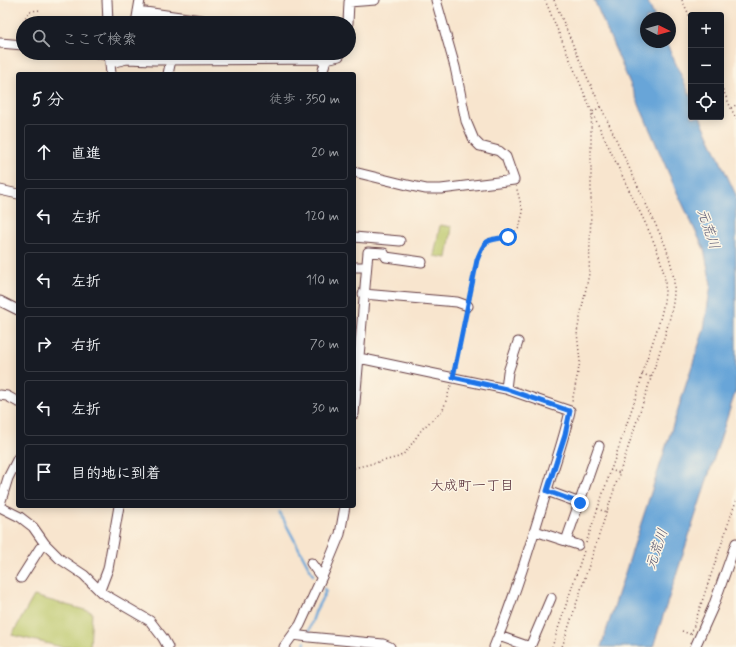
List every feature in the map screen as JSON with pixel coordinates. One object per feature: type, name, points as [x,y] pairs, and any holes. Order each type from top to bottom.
[{"type":"street","points":[[107,0],[108,16]]},
{"type":"street","points":[[137,16],[140,0]]},
{"type":"street","points":[[349,16],[350,1],[375,0]]},
{"type":"street","points":[[356,173],[407,186],[426,189],[441,189],[514,180],[506,157],[499,151],[480,146],[474,140],[466,121],[455,67],[436,0]]},
{"type":"street","points":[[138,11],[164,16]]},
{"type":"street","points":[[0,43],[16,44]]},
{"type":"street","points":[[109,60],[111,72]]},
{"type":"street","points":[[169,72],[176,60]]},
{"type":"street","points":[[323,72],[326,60]]},
{"type":"street","points":[[0,190],[16,194]]},
{"type":"street","points":[[356,237],[400,241]]},
{"type":"street","points":[[356,375],[359,358],[357,328],[368,252],[384,253],[386,257],[422,262]]},
{"type":"street","points":[[356,267],[366,267]]},
{"type":"street","points":[[363,294],[457,302],[468,306]]},
{"type":"street","points":[[0,301],[16,309]]},
{"type":"street","points":[[506,389],[508,372],[518,342]]},
{"type":"street","points":[[359,358],[506,389],[570,411],[565,435],[535,532],[494,647]]},
{"type":"street","points":[[0,395],[7,396],[16,401]]},
{"type":"street","points":[[566,542],[599,446]]},
{"type":"street","points":[[0,504],[8,478],[16,462]]},
{"type":"street","points":[[547,491],[580,503]]},
{"type":"street","points":[[0,507],[20,517],[33,527],[45,544],[60,559],[84,574],[100,590],[150,621],[157,629],[168,647]]},
{"type":"street","points":[[100,590],[108,570],[119,508]]},
{"type":"street","points":[[284,647],[300,625],[340,534],[345,508]]},
{"type":"street","points":[[535,532],[578,545]]},
{"type":"street","points":[[695,647],[713,607],[736,543]]},
{"type":"street","points":[[21,578],[40,548],[45,544]]},
{"type":"street","points":[[311,563],[319,574],[322,575]]},
{"type":"street","points":[[499,636],[530,647],[551,598]]},
{"type":"street","points":[[293,635],[382,644],[390,647]]},
{"type":"path","points":[[545,0],[592,112],[647,226],[656,249],[666,290],[662,311],[639,388],[610,470],[552,647]]},
{"type":"path","points":[[554,0],[666,247],[672,267],[674,290],[671,309],[659,354],[608,512],[562,647]]},
{"type":"path","points":[[682,0],[688,12]]},
{"type":"path","points":[[26,16],[30,11],[41,10]]},
{"type":"path","points":[[724,93],[736,119]]},
{"type":"path","points":[[731,108],[736,105]]},
{"type":"path","points":[[592,112],[602,107]]},
{"type":"path","points":[[570,411],[580,362],[577,332],[589,274],[592,112]]},
{"type":"path","points":[[356,468],[399,457],[406,452],[422,429],[443,410],[453,377],[477,260],[482,246],[489,240],[508,237],[519,228],[523,212],[514,180]]},
{"type":"path","points":[[642,374],[651,377]]},
{"type":"path","points":[[610,470],[620,474]]},
{"type":"path","points":[[682,631],[691,634],[736,501]]},
{"type":"path","points":[[598,508],[608,512]]},
{"type":"green space","points":[[440,225],[452,227],[447,258],[434,256]]},
{"type":"green space","points":[[34,596],[92,612],[90,647],[62,647],[12,635]]},
{"type":"water","name":"元荒川","points":[[594,0],[647,0],[652,12],[640,12],[640,48],[669,48],[688,90],[688,120],[701,120],[736,195],[736,390],[653,647],[601,647],[704,329],[711,284],[704,249],[675,188]]},
{"type":"waterway","points":[[280,513],[313,575]]},
{"type":"waterway","points":[[308,633],[316,610],[326,591],[324,589]]},
{"type":"waterway","points":[[304,647],[305,642]]},
{"type":"district","name":"大成町一丁目","points":[[472,486]]},
{"type":"route","points":[[508,237],[489,240],[482,246],[477,260],[453,377],[506,389],[570,411],[565,435],[547,491],[580,503]]}]
